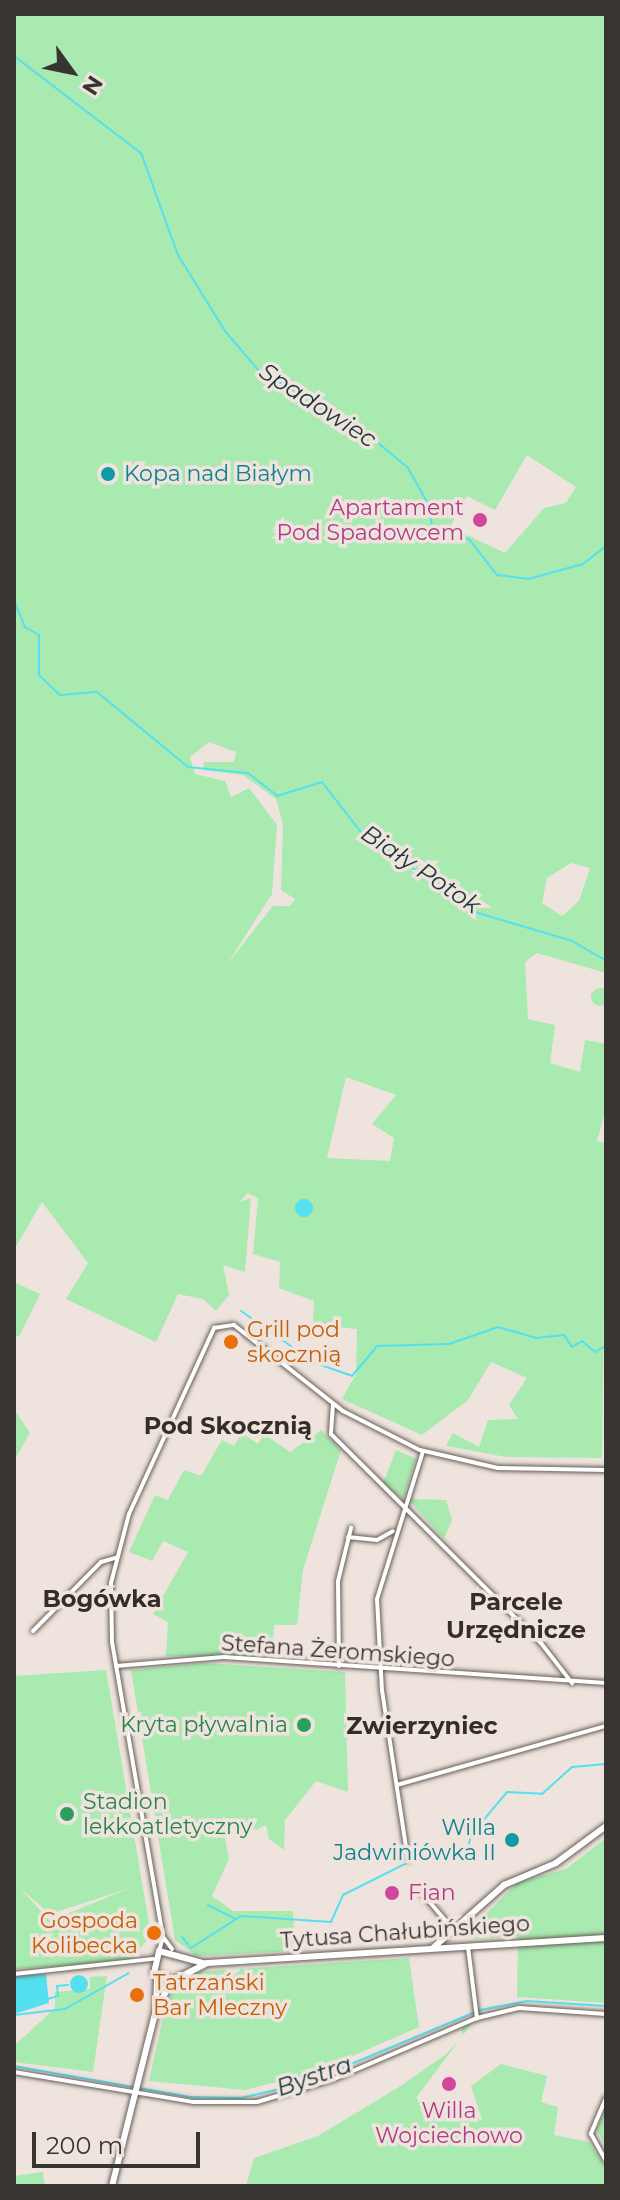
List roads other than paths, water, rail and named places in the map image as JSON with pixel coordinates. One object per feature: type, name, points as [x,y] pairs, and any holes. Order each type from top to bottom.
[{"type":"street","points":[[14,1974],[137,1966],[153,1959],[159,1951],[163,1937],[110,1619],[115,1558],[209,1335],[225,1323],[333,1404],[423,1451],[498,1468],[606,1470]]},
{"type":"street","points":[[333,1404],[331,1434],[572,1683]]},
{"type":"street","points":[[408,1860],[381,1670],[377,1599],[395,1530],[423,1451]]},
{"type":"street","points":[[339,1666],[338,1581],[351,1528]]},
{"type":"street","points":[[348,1537],[377,1540],[395,1530]]},
{"type":"street","points":[[33,1631],[101,1562],[115,1558]]},
{"type":"street","name":"Stefana Żeromskiego","points":[[116,1666],[198,1657],[606,1683]]},
{"type":"street","points":[[396,1785],[606,1726]]},
{"type":"street","points":[[431,1949],[463,1926],[502,1886],[560,1861],[606,1826]]},
{"type":"street","points":[[417,1887],[455,1932]]},
{"type":"street","points":[[457,1948],[463,1926]]},
{"type":"street","points":[[112,2186],[156,2009],[172,1981],[182,1972],[182,1956],[163,1937]]},
{"type":"street","name":"Tytusa Chałubińskiego","points":[[182,1972],[207,1963],[606,1938]]},
{"type":"street","points":[[468,1947],[477,2017]]},
{"type":"street","points":[[159,1951],[172,1949]]},
{"type":"street","name":"Tytusa Chałubińskiego","points":[[182,1956],[207,1963]]},
{"type":"street","points":[[153,1959],[156,2009]]},
{"type":"street","points":[[137,1966],[172,1981]]},
{"type":"street","points":[[14,2072],[135,2093],[225,2103],[280,2098],[477,2017],[519,2008],[606,2014]]},
{"type":"street","points":[[606,2098],[591,2134],[606,2161]]},
{"type":"water","points":[[304,1199],[313,1208],[304,1217],[295,1208]]},
{"type":"water","points":[[46,1974],[49,2003],[14,2014],[14,1976]]},
{"type":"water","points":[[79,1975],[88,1984],[79,1993],[70,1984]]},
{"type":"waterway","name":"Spadowiec","points":[[14,56],[141,153],[178,255],[225,331],[259,371],[359,427],[408,468],[430,507],[432,528],[469,539],[497,575],[528,579],[583,564],[606,546]]},
{"type":"waterway","name":"Biały Potok","points":[[14,601],[25,627],[39,635],[39,675],[60,695],[97,692],[188,767],[248,773],[277,796],[322,782],[360,831],[475,912],[572,941],[606,961]]},
{"type":"waterway","points":[[241,1311],[315,1363],[352,1376],[377,1346],[449,1344],[498,1327],[536,1338],[564,1335],[572,1347],[582,1341],[595,1352],[606,1346]]},
{"type":"waterway","points":[[182,1937],[191,1948],[241,1916],[331,1922],[343,1895],[411,1861],[442,1852],[464,1862],[471,1835],[507,1792],[542,1794],[572,1767],[606,1764]]},
{"type":"waterway","points":[[208,1905],[235,1919]]},
{"type":"waterway","points":[[14,2015],[65,2009],[129,1973]]},
{"type":"waterway","points":[[48,1999],[58,1996],[57,1986],[68,1985]]},
{"type":"waterway","name":"Bystra","points":[[14,2066],[190,2097],[241,2098],[308,2082],[480,2010],[527,2001],[606,2006]]},
{"type":"place","name":"Kopa nad Białym","points":[[108,474]]},
{"type":"place","name":"Apartament Pod Spadowcem","points":[[480,520]]},
{"type":"place","name":"Grill pod skocznią","points":[[231,1342]]},
{"type":"place","name":"Kryta pływalnia","points":[[304,1725]]},
{"type":"place","name":"Stadion lekkoatletyczny","points":[[67,1814]]},
{"type":"place","name":"Willa Jadwiniówka II","points":[[512,1840]]},
{"type":"place","name":"Fian","points":[[392,1893]]},
{"type":"place","name":"Gospoda Kolibecka","points":[[154,1933]]},
{"type":"place","name":"Tatrzański Bar Mleczny","points":[[137,1995]]},
{"type":"place","name":"Willa Wojciechowo","points":[[449,2084]]},
{"type":"district","name":"Pod Skocznią","points":[[228,1426]]},
{"type":"district","name":"Bogówka","points":[[102,1599]]},
{"type":"district","name":"Parcele Urzędnicze","points":[[516,1616]]},
{"type":"district","name":"Zwierzyniec","points":[[422,1726]]}]
